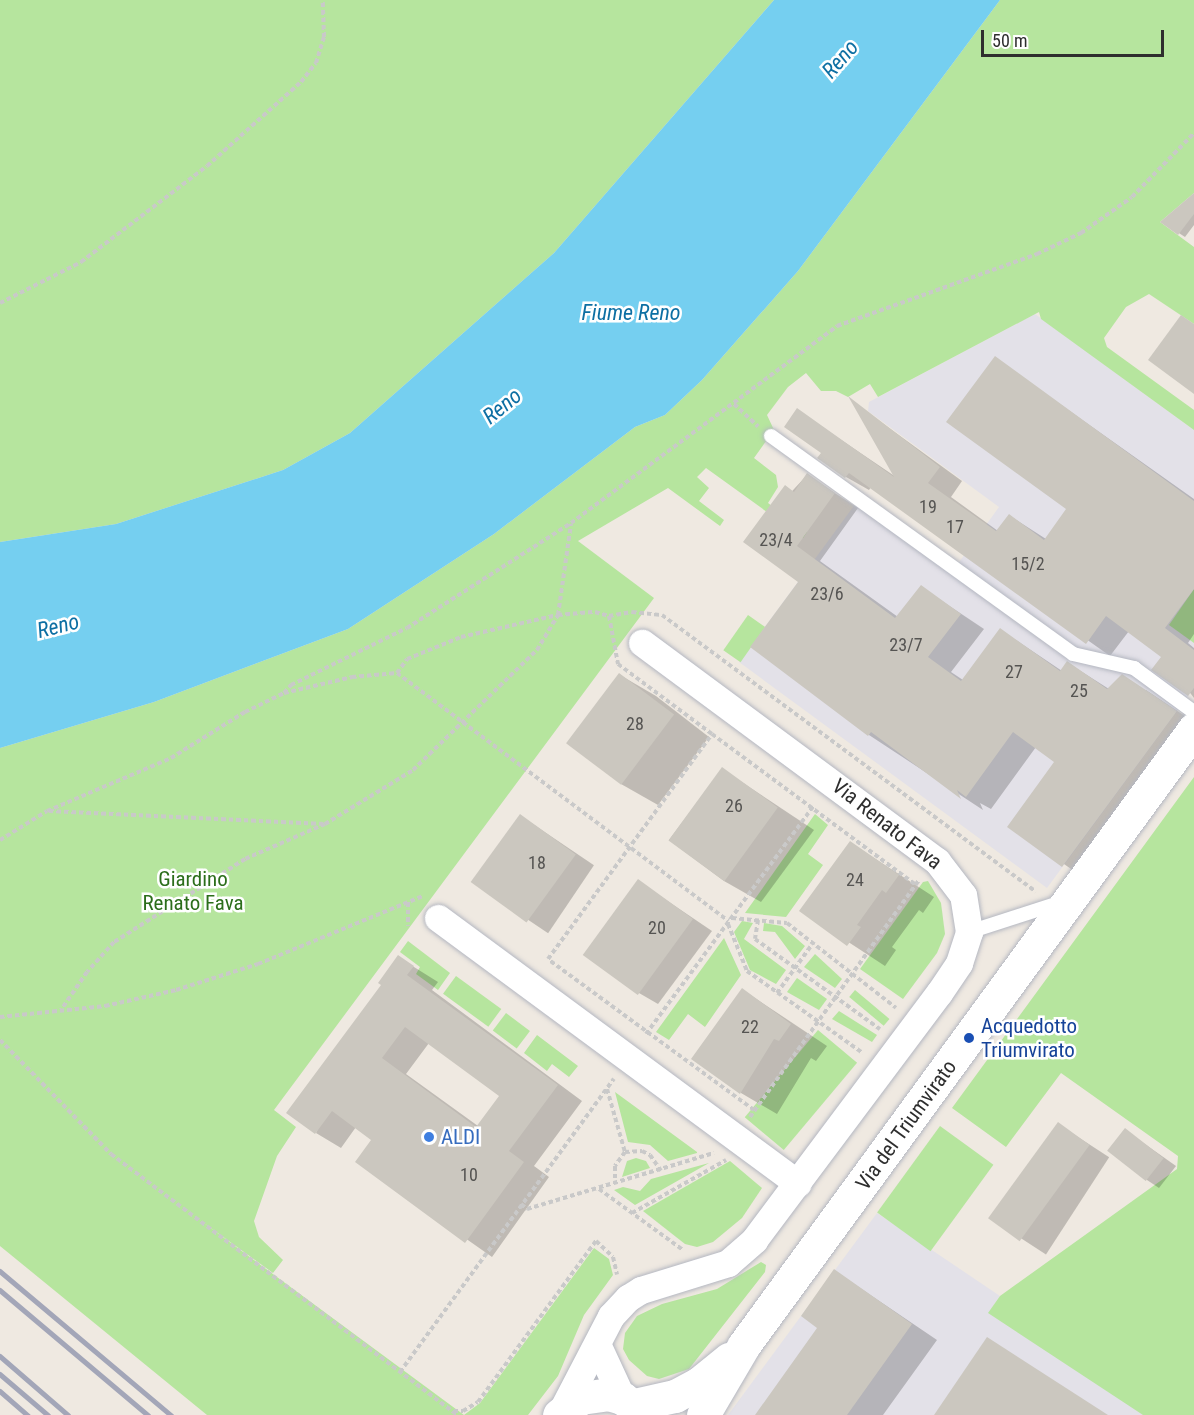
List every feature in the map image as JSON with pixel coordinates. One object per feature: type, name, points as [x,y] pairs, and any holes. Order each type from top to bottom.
[{"type":"main road","name":"Via del Triumvirato","points":[[703,1415],[744,1345],[1055,898],[1194,729]]},
{"type":"main road","name":"Via del Triumvirato","points":[[634,1406],[686,1391],[713,1374],[744,1345]]},
{"type":"main road","points":[[560,1414],[580,1398],[594,1394],[634,1406]]},
{"type":"street","name":"Via Renato Fava","points":[[560,1414],[598,1346],[611,1316],[627,1298],[728,1263],[754,1240],[939,993],[959,963],[969,932],[963,895],[937,861],[642,643]]},
{"type":"street","points":[[438,918],[628,1058],[730,1143],[798,1183]]},
{"type":"street","points":[[598,1346],[634,1406]]},
{"type":"lane","points":[[771,436],[1073,654],[1134,668],[1194,712]]},
{"type":"lane","points":[[969,932],[1055,898]]},
{"type":"path","points":[[0,303],[81,262],[207,166],[301,82],[316,63],[324,38],[324,0]]},
{"type":"path","points":[[284,693],[291,685],[407,628],[571,524],[837,326],[1037,254],[1081,233],[1132,197],[1194,133]]},
{"type":"path","points":[[734,404],[771,436]]},
{"type":"path","points":[[61,1010],[87,972],[114,942],[245,859],[325,824],[413,770],[461,721],[537,650],[558,615],[571,524]]},
{"type":"path","points":[[397,673],[407,659],[461,637],[558,615],[595,612],[609,616],[632,612],[662,615],[1055,898]]},
{"type":"path","points":[[609,616],[618,664],[915,884]]},
{"type":"path","points":[[0,840],[47,811],[171,758],[226,723],[284,693],[352,677],[397,673],[730,921],[747,971],[869,1057]]},
{"type":"path","points":[[712,734],[548,959],[754,1110]]},
{"type":"path","points":[[400,1372],[832,782]]},
{"type":"path","points":[[47,811],[325,824]]},
{"type":"path","points":[[521,1204],[527,1209],[661,1171],[730,1143],[915,884],[937,861]]},
{"type":"path","points":[[0,1017],[105,1006],[176,990],[258,964],[426,894]]},
{"type":"path","points":[[408,902],[408,926]]},
{"type":"path","points":[[730,921],[758,920],[787,923],[901,1013]]},
{"type":"path","points":[[758,920],[755,939],[835,997]]},
{"type":"path","points":[[777,993],[813,943]]},
{"type":"path","points":[[0,1040],[111,1154],[457,1415]]},
{"type":"path","points":[[607,1088],[625,1152]]},
{"type":"path","points":[[632,1213],[734,1156],[730,1143]]},
{"type":"path","points":[[625,1152],[642,1151],[650,1155],[661,1171]]},
{"type":"path","points":[[615,1184],[615,1166],[625,1152]]},
{"type":"path","points":[[599,1189],[689,1253]]},
{"type":"path","points":[[453,1411],[463,1411],[478,1402],[596,1241]]},
{"type":"shaded area","points":[[1035,314],[1194,430],[1194,688],[1047,888],[739,662],[859,499],[955,568],[999,507],[868,411],[869,402]]},
{"type":"shaded area","points":[[877,1213],[1000,1296],[990,1311],[1148,1415],[728,1415]]},
{"type":"green space","points":[[0,0],[774,0],[554,253],[350,433],[283,470],[116,524],[0,542]]},
{"type":"green space","name":"Giardino Renato Fava","points":[[1000,0],[1194,0],[1194,193],[1160,222],[1194,247],[1194,324],[1149,294],[1126,307],[1104,338],[1107,347],[1194,410],[1194,430],[1041,319],[1039,312],[878,397],[870,384],[848,397],[836,391],[821,391],[806,373],[788,387],[767,415],[774,430],[754,458],[776,475],[778,487],[768,503],[807,532],[803,538],[706,468],[697,477],[709,488],[699,501],[724,520],[720,526],[668,488],[578,541],[654,598],[274,1110],[296,1127],[277,1156],[254,1221],[259,1237],[283,1260],[273,1273],[197,1218],[464,1415],[207,1415],[0,1246],[0,748],[154,702],[348,629],[494,534],[635,427],[665,415],[702,380],[798,271]]},
{"type":"green space","points":[[1194,589],[1194,643],[1169,625]]},
{"type":"green space","points":[[748,615],[765,627],[741,662],[723,650]]},
{"type":"green space","points":[[1194,777],[1194,1415],[1143,1415],[988,1313],[1000,1296],[1177,1169],[1178,1156],[1061,1073],[1006,1147],[952,1108]]},
{"type":"green space","points":[[815,814],[828,825],[808,854],[823,865],[786,917],[745,913]]},
{"type":"green space","points":[[928,881],[941,903],[945,934],[937,953],[903,999],[860,969],[923,882]]},
{"type":"green space","points":[[742,921],[753,923],[744,939],[786,970],[776,984],[750,970],[734,932]]},
{"type":"green space","points":[[764,923],[782,926],[805,946],[795,959],[775,932],[763,931]]},
{"type":"green space","points":[[724,938],[741,975],[705,1027],[688,1014],[669,1040],[656,1032]]},
{"type":"green space","points":[[408,941],[450,973],[438,990],[416,974],[420,967],[400,952]]},
{"type":"green space","points":[[815,954],[842,979],[835,988],[804,967]]},
{"type":"green space","points":[[456,976],[501,1009],[488,1027],[443,994]]},
{"type":"green space","points":[[797,978],[827,999],[819,1010],[787,992]]},
{"type":"green space","points":[[855,990],[889,1019],[884,1026],[849,997]]},
{"type":"green space","points":[[839,1011],[877,1035],[872,1042],[832,1019]]},
{"type":"green space","points":[[506,1013],[530,1031],[517,1049],[493,1031]]},
{"type":"green space","points":[[818,1030],[857,1063],[784,1150],[745,1117]]},
{"type":"green space","points":[[537,1035],[578,1066],[569,1077],[552,1064],[547,1071],[524,1053]]},
{"type":"green space","points":[[615,1092],[697,1153],[668,1161],[650,1145],[628,1142]]},
{"type":"green space","points":[[940,1126],[993,1165],[931,1251],[877,1213]]},
{"type":"green space","points":[[636,1158],[646,1161],[650,1168],[622,1177],[627,1161]]},
{"type":"green space","points":[[730,1161],[762,1188],[742,1218],[713,1242],[697,1247],[685,1244],[643,1211]]},
{"type":"green space","points":[[709,1163],[635,1205],[614,1190],[623,1187],[640,1191],[651,1179]]},
{"type":"green space","points":[[594,1248],[609,1259],[613,1275],[584,1315],[558,1376],[528,1415],[464,1415],[480,1403]]},
{"type":"green space","points":[[761,1262],[766,1265],[765,1272],[689,1369],[659,1379],[647,1376],[629,1360],[623,1349],[625,1333],[637,1316],[662,1304],[717,1289]]},
{"type":"water","name":"Fiume Reno","points":[[774,0],[1000,0],[798,271],[702,380],[665,415],[635,427],[494,534],[348,629],[154,702],[0,748],[0,542],[116,524],[283,470],[350,433],[554,253]]},
{"type":"building","points":[[1194,193],[1194,214],[1178,235],[1160,222]]},
{"type":"building","points":[[1181,315],[1194,324],[1194,394],[1148,360]]},
{"type":"building","points":[[995,356],[1194,501],[1194,589],[1165,628],[1194,650],[1194,688],[1188,696],[1151,670],[1161,657],[1106,616],[1086,644],[849,473],[845,478],[817,458],[821,453],[784,427],[797,408],[894,477],[848,396],[940,467],[928,483],[996,531],[1009,514],[1044,540],[1066,509],[946,422]]},
{"type":"building","points":[[807,473],[835,493],[797,546],[895,618],[921,585],[961,614],[928,657],[961,681],[1000,628],[1060,671],[1067,661],[1107,689],[1122,674],[1177,711],[1062,867],[1007,827],[1054,762],[1013,732],[966,797],[957,790],[961,799],[871,732],[868,736],[750,647],[798,582],[743,542],[785,485],[794,492]]},
{"type":"building","points":[[619,673],[674,715],[621,785],[566,743]]},
{"type":"building","points":[[722,767],[778,808],[724,881],[669,841]]},
{"type":"building","points":[[520,814],[576,855],[526,923],[471,882]]},
{"type":"building","points":[[850,841],[899,875],[886,893],[882,890],[857,925],[861,927],[847,946],[799,911]]},
{"type":"building","points":[[638,879],[693,919],[638,995],[583,955]]},
{"type":"building","name":"ALDI","points":[[398,955],[414,966],[407,975],[558,1085],[509,1151],[524,1162],[465,1243],[355,1162],[371,1140],[332,1111],[315,1134],[286,1113],[381,985],[378,983]],"holes":[[[405,1027],[499,1096],[476,1127],[382,1058]]]},
{"type":"building","points":[[742,988],[791,1024],[779,1041],[774,1039],[740,1094],[691,1059]]},
{"type":"building","points":[[1058,1122],[1090,1145],[1020,1241],[988,1218]]},
{"type":"building","points":[[1125,1128],[1164,1158],[1146,1181],[1107,1151]]},
{"type":"building","points":[[834,1269],[912,1324],[847,1415],[755,1415],[817,1328],[801,1316]]},
{"type":"building","points":[[987,1337],[1108,1415],[934,1415]]},
{"type":"railway","points":[[0,1271],[171,1415]]},
{"type":"railway","points":[[0,1290],[148,1415]]},
{"type":"railway","points":[[0,1356],[68,1415]]},
{"type":"railway","points":[[0,1374],[48,1415]]},
{"type":"railway","points":[[0,1391],[28,1415]]},
{"type":"place","name":"Acquedotto Triumvirato","points":[[969,1038]]},
{"type":"place","name":"ALDI","points":[[429,1137]]},
{"type":"water label","name":"Reno","points":[[840,59]]},
{"type":"water label","name":"Reno","points":[[502,406]]},
{"type":"water label","name":"Reno","points":[[58,626]]}]
